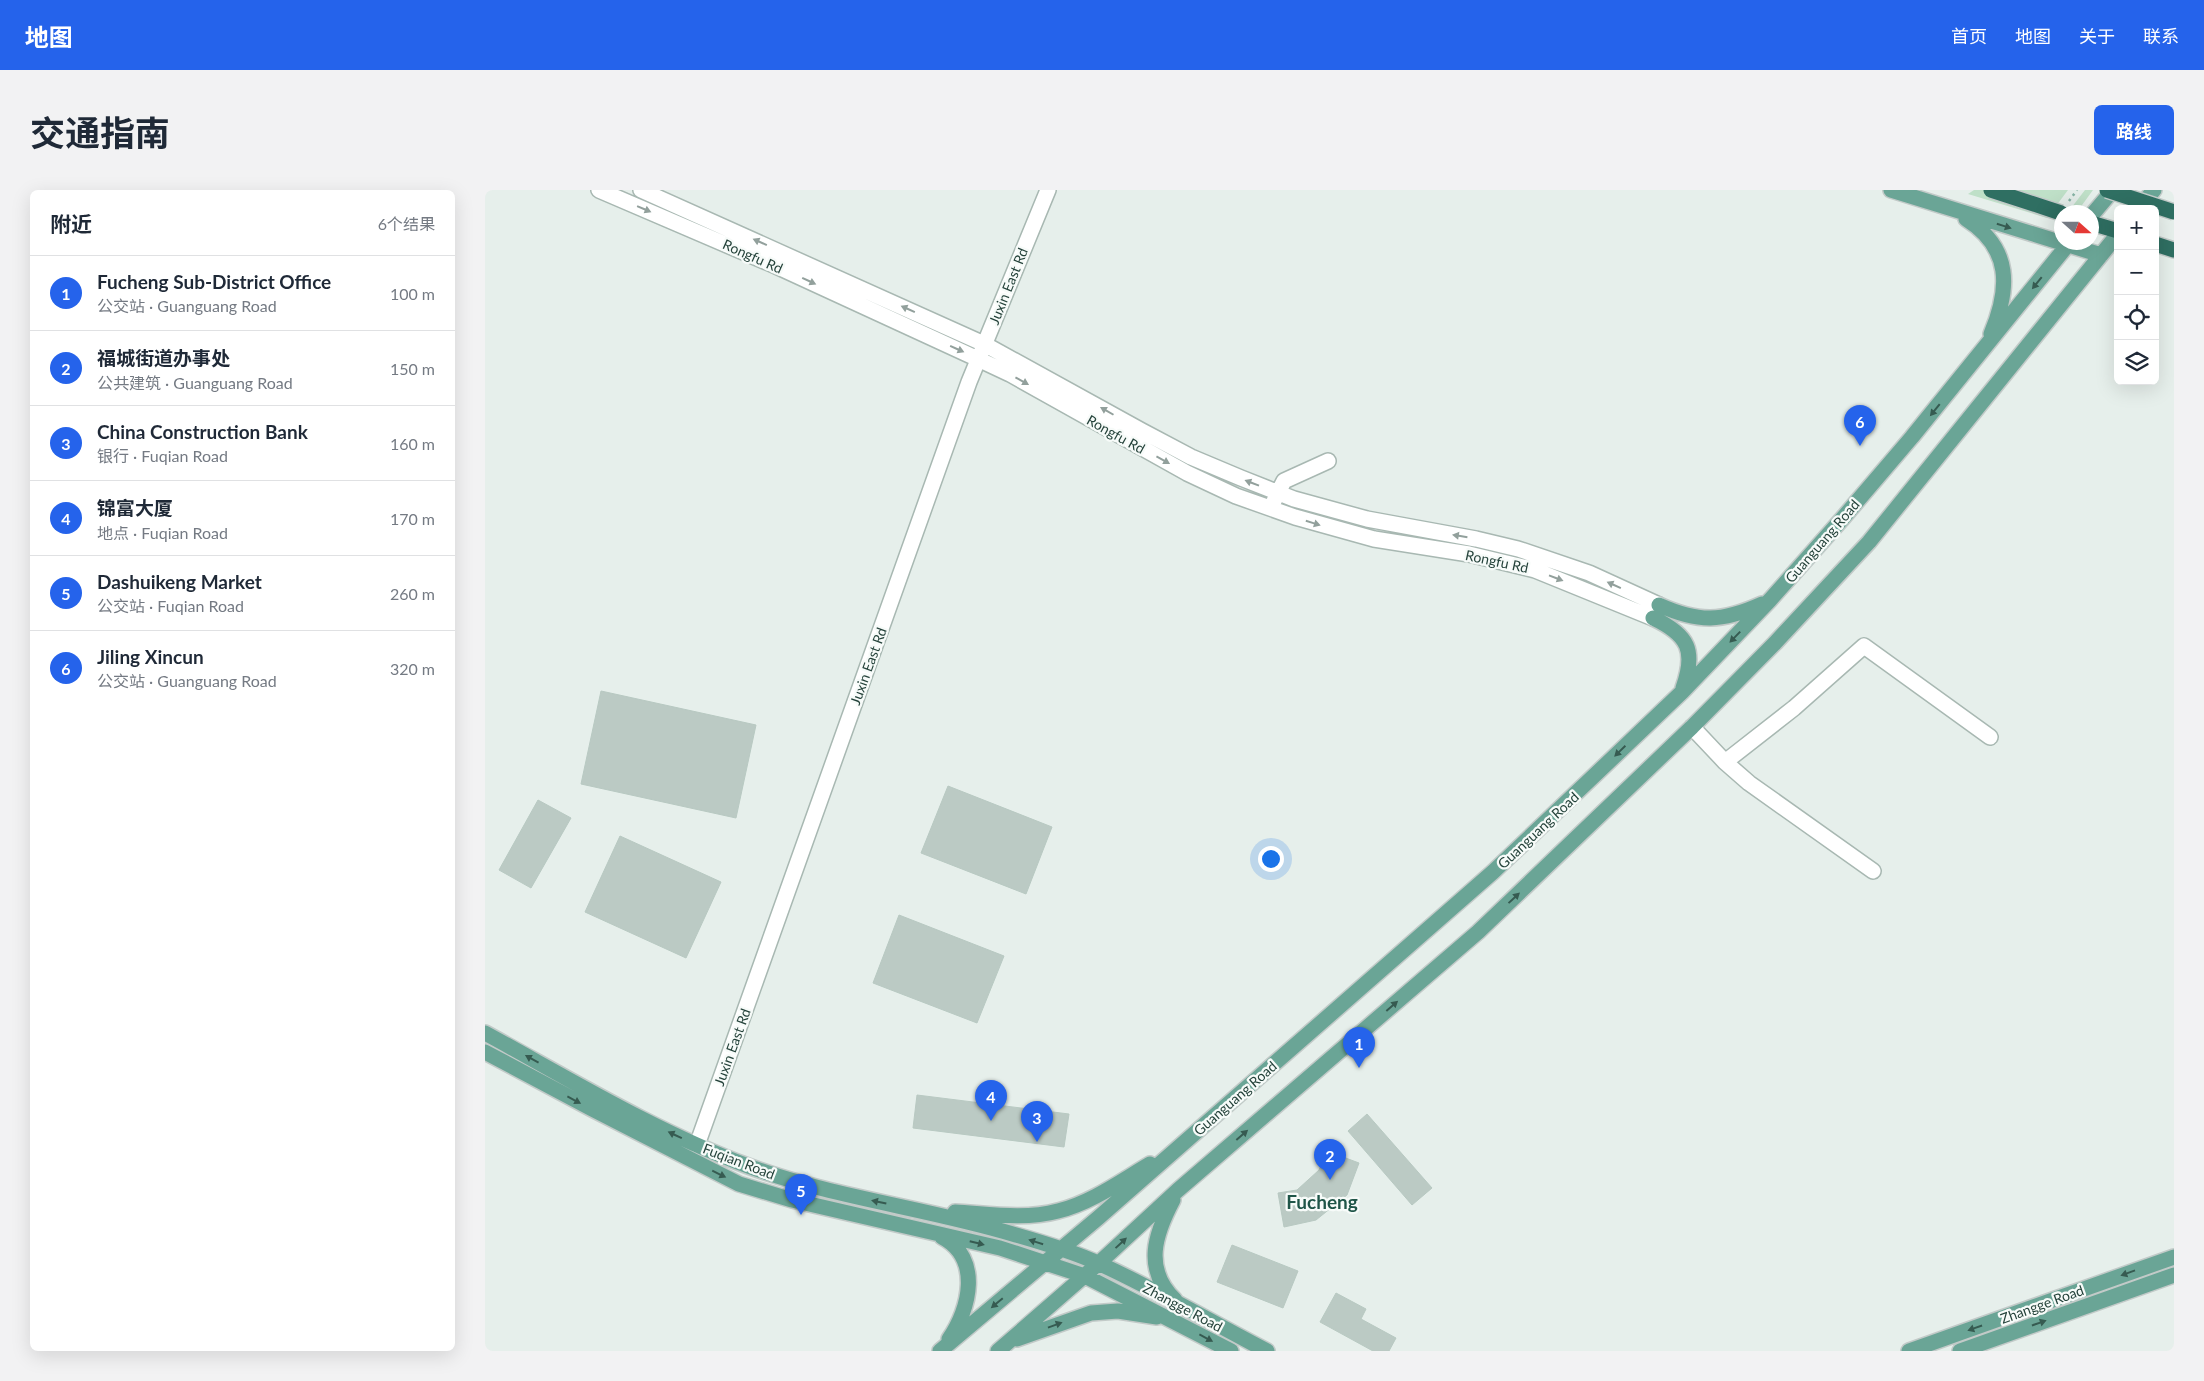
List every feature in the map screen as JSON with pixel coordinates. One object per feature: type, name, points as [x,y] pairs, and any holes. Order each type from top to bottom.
[{"type":"highway","points":[[1991,190],[2054,211]]},
{"type":"highway","points":[[2107,190],[2174,212]]},
{"type":"highway","points":[[2099,226],[2114,232]]},
{"type":"highway","points":[[2159,245],[2174,250]]},
{"type":"main road","points":[[1891,190],[2054,240]]},
{"type":"main road","points":[[2099,207],[2113,190]]},
{"type":"main road","points":[[2142,205],[2154,190]]},
{"type":"main road","points":[[1950,209],[1981,230],[1995,246],[2003,263],[2003,301],[1985,348]]},
{"type":"main road","points":[[1003,1346],[1085,1276],[1178,1190],[1478,932],[1692,727],[1775,643],[1869,542],[2114,238]]},
{"type":"main road","name":"Guanguang Road","points":[[942,1349],[1045,1264],[1493,872],[1682,692],[1770,600],[1913,437],[2064,250]]},
{"type":"main road","points":[[2086,250],[2101,255]]},
{"type":"main road","points":[[1656,612],[1709,619],[1739,614],[1770,600]]},
{"type":"main road","points":[[1656,612],[1671,626],[1689,651],[1691,660],[1689,672],[1682,692]]},
{"type":"main road","name":"Fuqian Road","points":[[485,1033],[657,1127],[747,1166],[812,1187],[918,1210],[1016,1235],[1099,1263]]},
{"type":"main road","name":"Fuqian Road","points":[[485,1052],[739,1184],[791,1200],[1000,1248],[1085,1276]]},
{"type":"main road","points":[[918,1210],[1025,1216],[1059,1211],[1091,1199],[1179,1147]]},
{"type":"main road","points":[[1178,1190],[1156,1238],[1155,1256],[1158,1275],[1167,1292],[1182,1306]]},
{"type":"main road","points":[[934,1232],[957,1249],[969,1277],[967,1301],[954,1332],[942,1349]]},
{"type":"main road","name":"Zhangge Road","points":[[1909,1351],[2174,1257]]},
{"type":"main road","name":"Zhangge Road","points":[[1099,1263],[1267,1351]]},
{"type":"main road","name":"Zhangge Road","points":[[1960,1351],[2174,1275]]},
{"type":"main road","name":"Zhangge Road","points":[[1085,1276],[1231,1351]]},
{"type":"main road","points":[[1003,1346],[1091,1312],[1118,1311],[1145,1314],[1174,1321]]},
{"type":"street","name":"Rongfu Rd","points":[[599,190],[779,259],[984,344],[1191,457],[1278,492],[1367,519],[1476,539],[1518,549],[1589,573],[1656,612]]},
{"type":"street","name":"Rongfu Rd","points":[[641,190],[1010,374],[1187,473],[1236,496],[1330,528],[1374,540],[1469,554],[1535,570],[1656,612]]},
{"type":"street","name":"Juxin East Rd","points":[[697,1145],[978,359],[1048,190]]},
{"type":"street","points":[[1271,509],[1284,481],[1327,461]]},
{"type":"street","points":[[1725,762],[1793,708],[1864,646],[1990,737]]},
{"type":"street","points":[[1692,727],[1725,762],[1749,783],[1873,871]]},
{"type":"green space","points":[[1974,190],[2068,190],[2057,205],[2054,205],[2054,209],[2047,218],[1968,194]]},
{"type":"green space","points":[[2085,190],[2093,190],[2082,205],[2073,205]]},
{"type":"building","points":[[601,691],[756,725],[736,818],[581,784]]},
{"type":"building","points":[[948,786],[1052,827],[1026,894],[921,853]]},
{"type":"building","points":[[538,800],[571,818],[531,888],[499,870]]},
{"type":"building","points":[[620,836],[721,882],[686,958],[585,912]]},
{"type":"building","points":[[899,915],[1004,956],[977,1023],[873,983]]},
{"type":"building","points":[[917,1095],[1069,1114],[1064,1147],[913,1128]]},
{"type":"building","points":[[1367,1114],[1432,1188],[1412,1205],[1348,1131]]},
{"type":"building","points":[[1327,1151],[1359,1163],[1347,1195],[1316,1220],[1284,1227],[1278,1193],[1297,1190],[1319,1170]]},
{"type":"building","points":[[1232,1245],[1298,1271],[1283,1308],[1217,1282]]},
{"type":"building","points":[[1336,1293],[1366,1309],[1361,1319],[1396,1338],[1389,1351],[1373,1351],[1320,1322]]},
{"type":"place","name":"Jiling Xincun","points":[[1860,446]]},
{"type":"place","name":"Fucheng Sub-District Office","points":[[1359,1068]]},
{"type":"place","name":"锦富大厦","points":[[991,1121]]},
{"type":"place","name":"China Construction Bank","points":[[1037,1142]]},
{"type":"place","name":"福城街道办事处","points":[[1330,1180]]},
{"type":"place","name":"Dashuikeng Market","points":[[801,1215]]},
{"type":"district","name":"Fucheng","points":[[1322,1201]]}]
